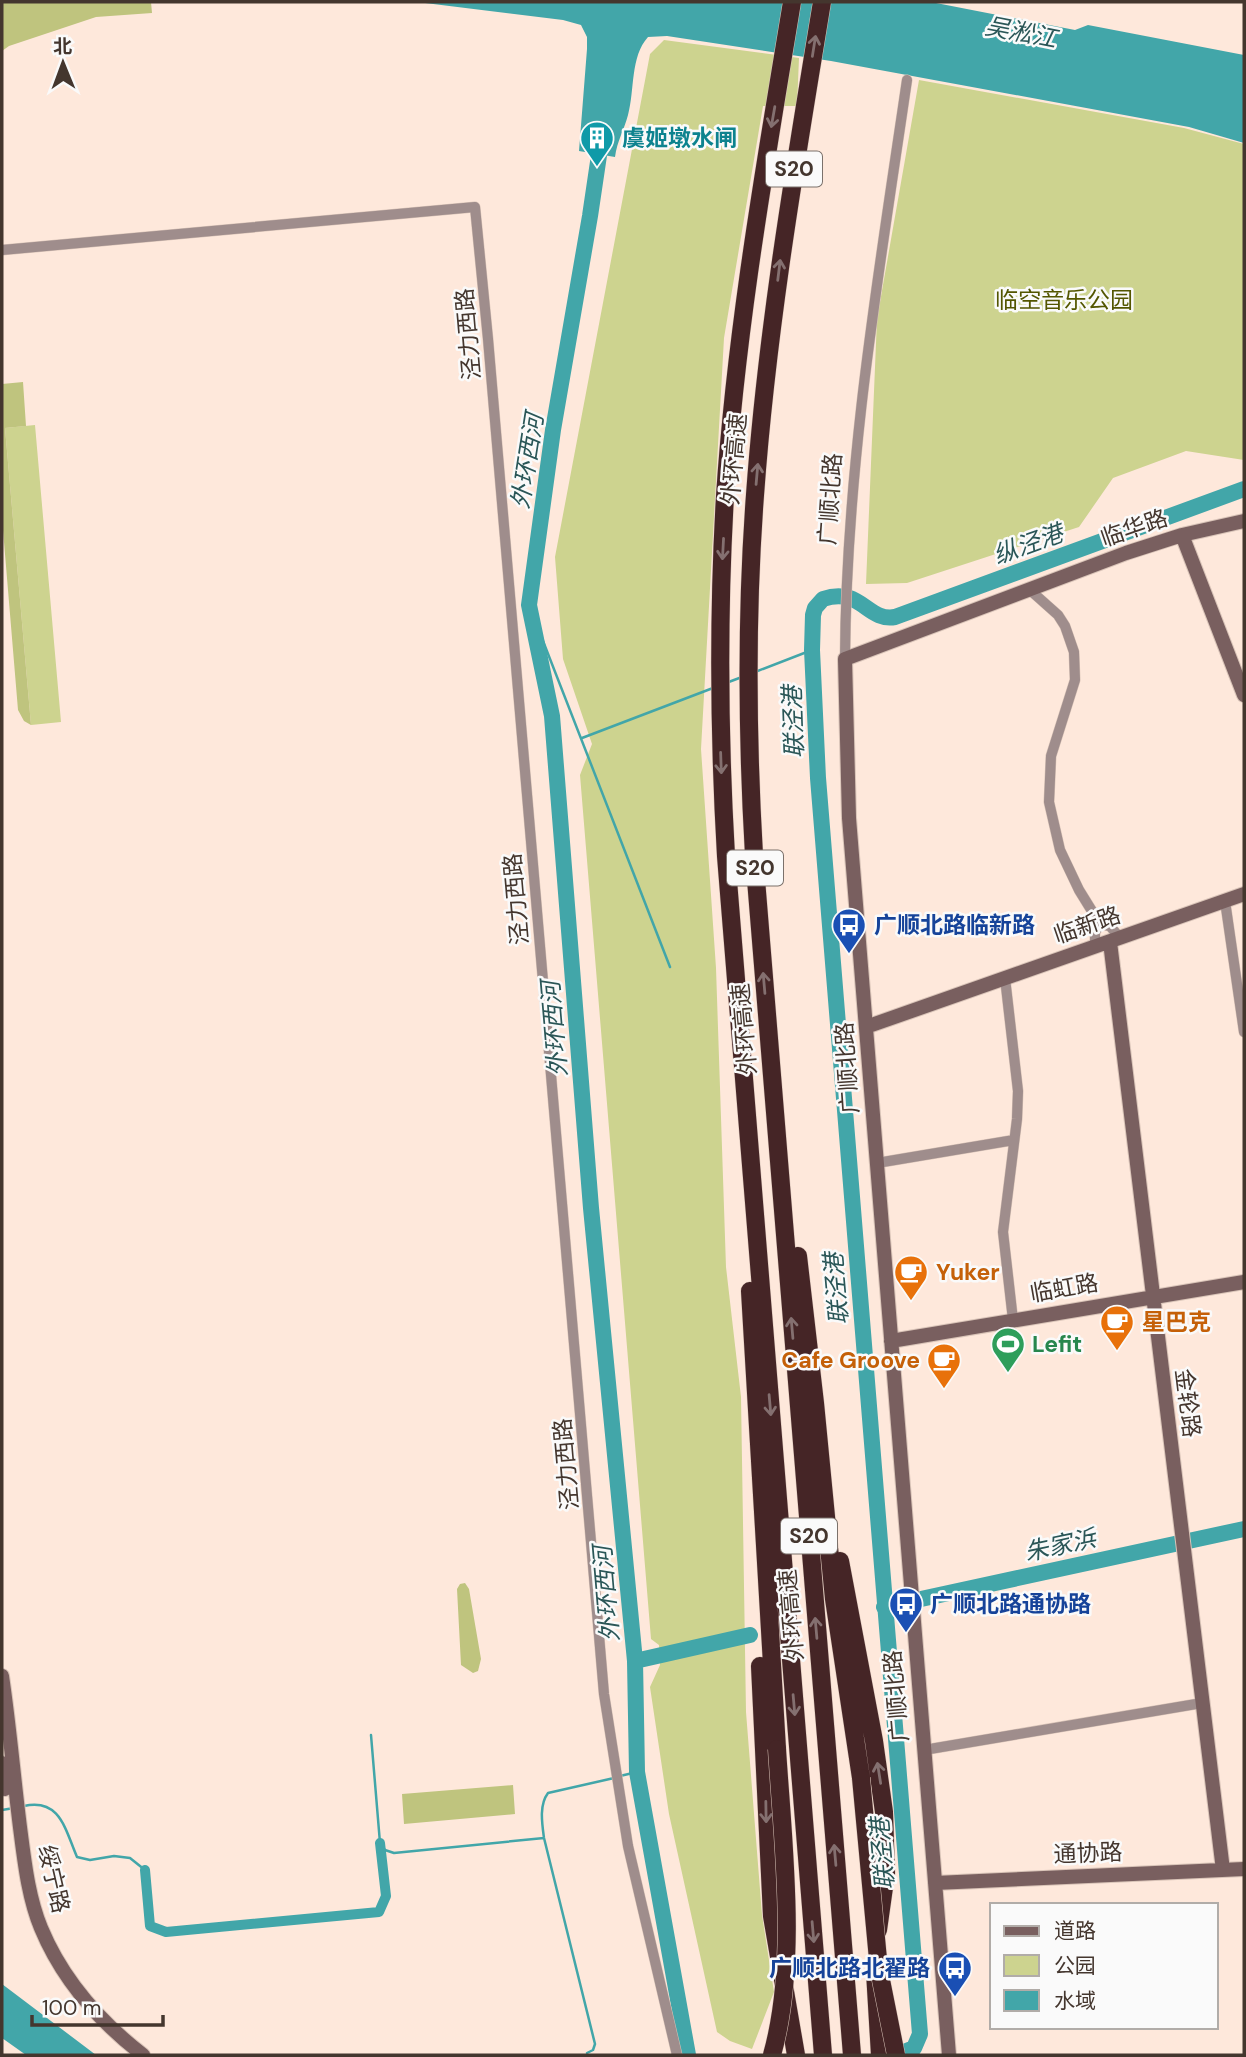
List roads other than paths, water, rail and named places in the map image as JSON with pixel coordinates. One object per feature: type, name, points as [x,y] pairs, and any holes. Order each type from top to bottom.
[{"type":"highway","name":"外环高速","points":[[792,2],[756,219],[741,334],[726,494],[719,695],[726,856],[823,2055]]},
{"type":"highway","name":"外环高速","points":[[822,2],[785,224],[770,338],[755,496],[748,684],[752,830],[852,2055]]},
{"type":"highway","points":[[770,1051],[803,1299],[834,1599],[861,1778],[879,1970],[896,2055]]},
{"type":"highway","points":[[742,1053],[750,1307],[783,1846],[785,1947],[781,2012],[772,2055]]},
{"type":"highway","points":[[821,1464],[872,1729],[884,1812],[886,1873],[875,1972],[880,2055]]},
{"type":"highway","points":[[760,1474],[757,1615],[769,1882],[775,1934],[795,2046]]},
{"type":"street","name":"广顺北路","points":[[907,80],[864,365],[846,585],[845,659],[849,818],[949,2055]]},
{"type":"street","name":"泾力西路","points":[[2,250],[475,207],[604,1695],[631,1859],[677,2055]]},
{"type":"street","name":"临华路","points":[[845,659],[1126,553],[1182,535],[1244,521]]},
{"type":"street","points":[[1182,535],[1244,695]]},
{"type":"street","points":[[1030,590],[1058,615],[1074,652],[1075,680],[1051,755],[1049,802],[1060,850],[1079,890],[1100,924],[1110,926],[1108,942]]},
{"type":"street","name":"临新路","points":[[866,1027],[1244,894]]},
{"type":"street","points":[[1225,901],[1244,1032]]},
{"type":"street","points":[[1100,924],[1095,932],[1108,942]]},
{"type":"street","name":"金轮路","points":[[1108,942],[1223,1870]]},
{"type":"street","points":[[1005,978],[1018,1091],[1003,1232],[1013,1320]]},
{"type":"street","points":[[877,1163],[1014,1140]]},
{"type":"street","name":"临虹路","points":[[891,1341],[1244,1282]]},
{"type":"street","name":"绥宁路","points":[[2,1676],[9,1784],[32,1898],[41,1927],[53,1954],[90,2008],[129,2051],[143,2055]]},
{"type":"street","points":[[923,1750],[1202,1703]]},
{"type":"street","name":"绥宁路","points":[[2,1763],[9,1784]]},
{"type":"street","name":"通协路","points":[[935,1882],[1244,1869]]},
{"type":"water","name":"吴淞江","points":[[417,2],[931,2],[1075,30],[1088,25],[1244,55],[1244,143],[1189,127],[831,61],[667,36],[648,37],[638,54],[628,115],[615,157],[579,151],[587,49],[587,37],[581,25],[563,20]]},
{"type":"water","points":[[2,1984],[96,2055],[26,2055],[2,2038]]},
{"type":"waterway","name":"外环西河","points":[[602,135],[553,430],[529,605],[552,716],[591,1208],[635,1661],[637,1772],[688,2055]]},
{"type":"waterway","name":"联泾港","points":[[897,2055],[914,2048],[920,2034],[818,778],[813,615],[823,599],[836,596],[855,600],[885,617],[895,617],[1244,489]]},
{"type":"waterway","points":[[529,605],[670,967]]},
{"type":"waterway","points":[[755,672],[812,650]]},
{"type":"waterway","points":[[726,683],[742,677]]},
{"type":"waterway","points":[[582,738],[713,688]]},
{"type":"waterway","name":"朱家浜","points":[[884,1607],[1244,1529]]},
{"type":"waterway","points":[[635,1661],[750,1635]]},
{"type":"waterway","points":[[371,1735],[380,1843],[385,1850],[394,1853],[544,1838]]},
{"type":"waterway","points":[[620,1776],[637,1772]]},
{"type":"waterway","points":[[587,2053],[593,2050],[595,2044],[544,1838],[542,1809],[548,1793],[614,1778]]},
{"type":"waterway","points":[[24,1806],[36,1805],[53,1811],[60,1818],[77,1857],[90,1860],[114,1856],[130,1858],[145,1870]]},
{"type":"waterway","points":[[2,1810],[14,1808]]},
{"type":"waterway","points":[[145,1870],[150,1926],[166,1932],[379,1912],[386,1896],[380,1843]]},
{"type":"place","name":"虞姬墩水闸","points":[[597,168]]},
{"type":"place","name":"广顺北路临新路","points":[[849,955]]},
{"type":"place","name":"Yuker","points":[[911,1302]]},
{"type":"place","name":"星巴克","points":[[1117,1352]]},
{"type":"place","name":"Lefit","points":[[1008,1374]]},
{"type":"place","name":"Cafe Groove","points":[[944,1390]]},
{"type":"place","name":"广顺北路通协路","points":[[906,1634]]},
{"type":"place","name":"广顺北路北翟路","points":[[955,1998]]},
{"type":"park label","name":"临空音乐公园","points":[[1064,300]]},
{"type":"water label","name":"纵泾港","points":[[1028,544]]}]
